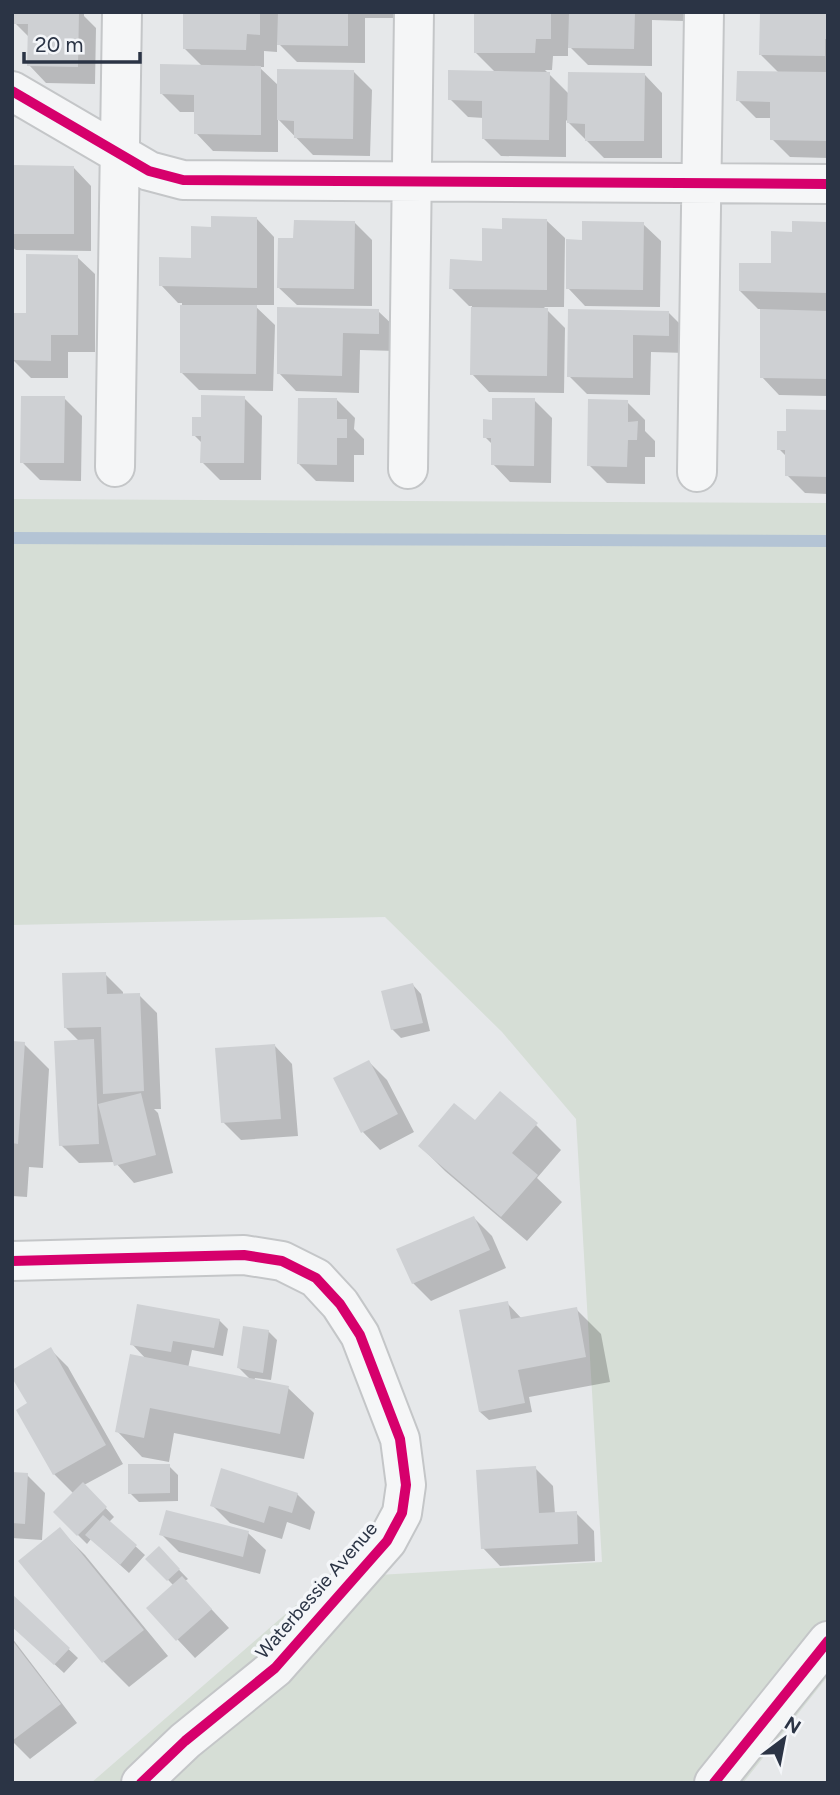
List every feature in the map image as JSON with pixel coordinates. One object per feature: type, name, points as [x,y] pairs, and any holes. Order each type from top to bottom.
[{"type":"street","points":[[115,467],[122,12]]},
{"type":"street","points":[[408,469],[414,12]]},
{"type":"street","points":[[697,472],[704,12]]},
{"type":"street","points":[[12,91],[149,171],[183,180],[828,184]]},
{"type":"street","name":"Waterbessie Avenue","points":[[12,1262],[233,1255],[282,1261],[316,1278],[340,1304],[360,1335],[400,1439],[406,1485],[402,1513],[387,1541],[275,1668],[185,1741],[141,1783]]},
{"type":"street","points":[[714,1783],[828,1641]]},
{"type":"shaded area","points":[[12,499],[828,503],[828,1676],[743,1783],[91,1783],[327,1578],[602,1562],[576,1119],[502,1032],[385,917],[12,925]]},
{"type":"building","points":[[14,12],[79,12],[78,67],[27,66],[28,24],[14,24]]},
{"type":"building","points":[[183,12],[260,12],[260,35],[247,34],[246,50],[183,49]]},
{"type":"building","points":[[278,12],[348,12],[348,46],[277,45]]},
{"type":"building","points":[[474,12],[551,12],[551,39],[536,39],[535,53],[474,53]]},
{"type":"building","points":[[569,12],[635,12],[634,49],[568,48]]},
{"type":"building","points":[[760,12],[828,12],[825,56],[759,55]]},
{"type":"building","points":[[160,64],[261,66],[261,135],[194,134],[194,95],[160,94]]},
{"type":"building","points":[[277,69],[354,70],[353,139],[294,138],[294,121],[277,120]]},
{"type":"building","points":[[448,70],[550,72],[549,140],[482,139],[482,101],[448,100]]},
{"type":"building","points":[[737,71],[828,72],[828,141],[770,140],[770,102],[736,101]]},
{"type":"building","points":[[568,72],[645,73],[644,141],[585,141],[585,124],[567,123]]},
{"type":"building","points":[[13,165],[74,166],[74,234],[12,234]]},
{"type":"building","points":[[211,216],[257,217],[257,288],[159,286],[159,257],[191,258],[191,226],[211,227]]},
{"type":"building","points":[[502,218],[547,219],[547,290],[449,289],[450,259],[482,261],[482,228],[502,229]]},
{"type":"building","points":[[294,220],[355,221],[354,289],[277,288],[278,238],[293,238]]},
{"type":"building","points":[[582,221],[644,222],[643,290],[566,289],[566,239],[582,240]]},
{"type":"building","points":[[792,221],[828,222],[828,293],[739,291],[739,263],[771,263],[771,231],[792,232]]},
{"type":"building","points":[[26,254],[78,255],[78,335],[51,335],[51,361],[12,360],[12,313],[26,313]]},
{"type":"building","points":[[180,305],[257,305],[256,374],[180,373]]},
{"type":"building","points":[[277,307],[379,309],[379,334],[343,333],[342,376],[277,374]]},
{"type":"building","points":[[471,307],[548,308],[547,376],[470,375]]},
{"type":"building","points":[[568,309],[669,311],[669,336],[633,335],[633,378],[567,377]]},
{"type":"building","points":[[760,309],[828,311],[828,379],[760,378]]},
{"type":"building","points":[[201,395],[245,396],[244,463],[200,463],[201,436],[192,436],[192,417],[201,417]]},
{"type":"building","points":[[21,396],[65,396],[64,463],[20,463]]},
{"type":"building","points":[[298,398],[337,398],[337,419],[347,419],[347,438],[337,438],[337,465],[297,464]]},
{"type":"building","points":[[492,398],[535,398],[534,466],[491,465],[491,438],[483,438],[483,419],[492,420]]},
{"type":"building","points":[[588,399],[628,400],[628,422],[638,421],[637,440],[628,440],[627,467],[587,466]]},
{"type":"building","points":[[786,409],[828,410],[828,477],[785,476],[785,450],[777,450],[777,431],[786,431]]},
{"type":"building","points":[[106,972],[107,994],[140,993],[144,1091],[103,1094],[101,1027],[64,1028],[62,973]]},
{"type":"building","points":[[413,983],[423,1023],[391,1030],[381,991]]},
{"type":"building","points":[[94,1039],[99,1144],[59,1146],[54,1041]]},
{"type":"building","points":[[12,1041],[25,1042],[18,1144],[12,1143]]},
{"type":"building","points":[[275,1044],[281,1119],[221,1123],[215,1048]]},
{"type":"building","points":[[369,1060],[398,1114],[361,1133],[333,1078]]},
{"type":"building","points":[[500,1091],[538,1123],[512,1153],[538,1175],[501,1217],[418,1146],[454,1103],[475,1120]]},
{"type":"building","points":[[141,1093],[156,1155],[114,1166],[98,1104]]},
{"type":"building","points":[[474,1216],[490,1250],[412,1284],[396,1249]]},
{"type":"building","points":[[508,1301],[511,1319],[577,1307],[586,1357],[518,1370],[525,1403],[479,1412],[459,1310]]},
{"type":"building","points":[[137,1304],[220,1319],[214,1348],[173,1341],[171,1352],[130,1345]]},
{"type":"building","points":[[243,1326],[269,1330],[263,1373],[237,1368]]},
{"type":"building","points":[[51,1347],[106,1445],[53,1475],[16,1410],[27,1403],[12,1378],[12,1370]]},
{"type":"building","points":[[130,1354],[289,1386],[280,1434],[150,1408],[144,1438],[115,1432]]},
{"type":"building","points":[[128,1464],[170,1464],[170,1493],[128,1494]]},
{"type":"building","points":[[536,1466],[539,1513],[577,1511],[578,1544],[481,1549],[476,1470]]},
{"type":"building","points":[[221,1468],[298,1493],[292,1513],[269,1506],[264,1523],[210,1506]]},
{"type":"building","points":[[12,1472],[28,1473],[25,1524],[12,1523]]},
{"type":"building","points":[[83,1482],[107,1507],[77,1536],[53,1512]]},
{"type":"building","points":[[166,1510],[249,1531],[243,1557],[159,1535]]},
{"type":"building","points":[[103,1515],[137,1545],[120,1565],[85,1535]]},
{"type":"building","points":[[60,1527],[144,1630],[102,1663],[18,1561]]},
{"type":"building","points":[[159,1546],[180,1569],[167,1581],[145,1559]]},
{"type":"building","points":[[182,1576],[212,1609],[176,1641],[146,1608]]},
{"type":"building","points":[[12,1594],[70,1648],[54,1665],[12,1627]]},
{"type":"building","points":[[12,1640],[61,1704],[12,1741]]},
{"type":"waterway","points":[[12,538],[828,541]]},
{"type":"cycle path","points":[[12,91],[149,171],[183,180],[828,184]]},
{"type":"cycle path","points":[[12,1261],[244,1255],[282,1261],[316,1278],[340,1304],[360,1335],[400,1439],[406,1485],[402,1513],[387,1541],[275,1668],[185,1741],[141,1783]]},
{"type":"cycle path","points":[[714,1783],[828,1641]]}]
